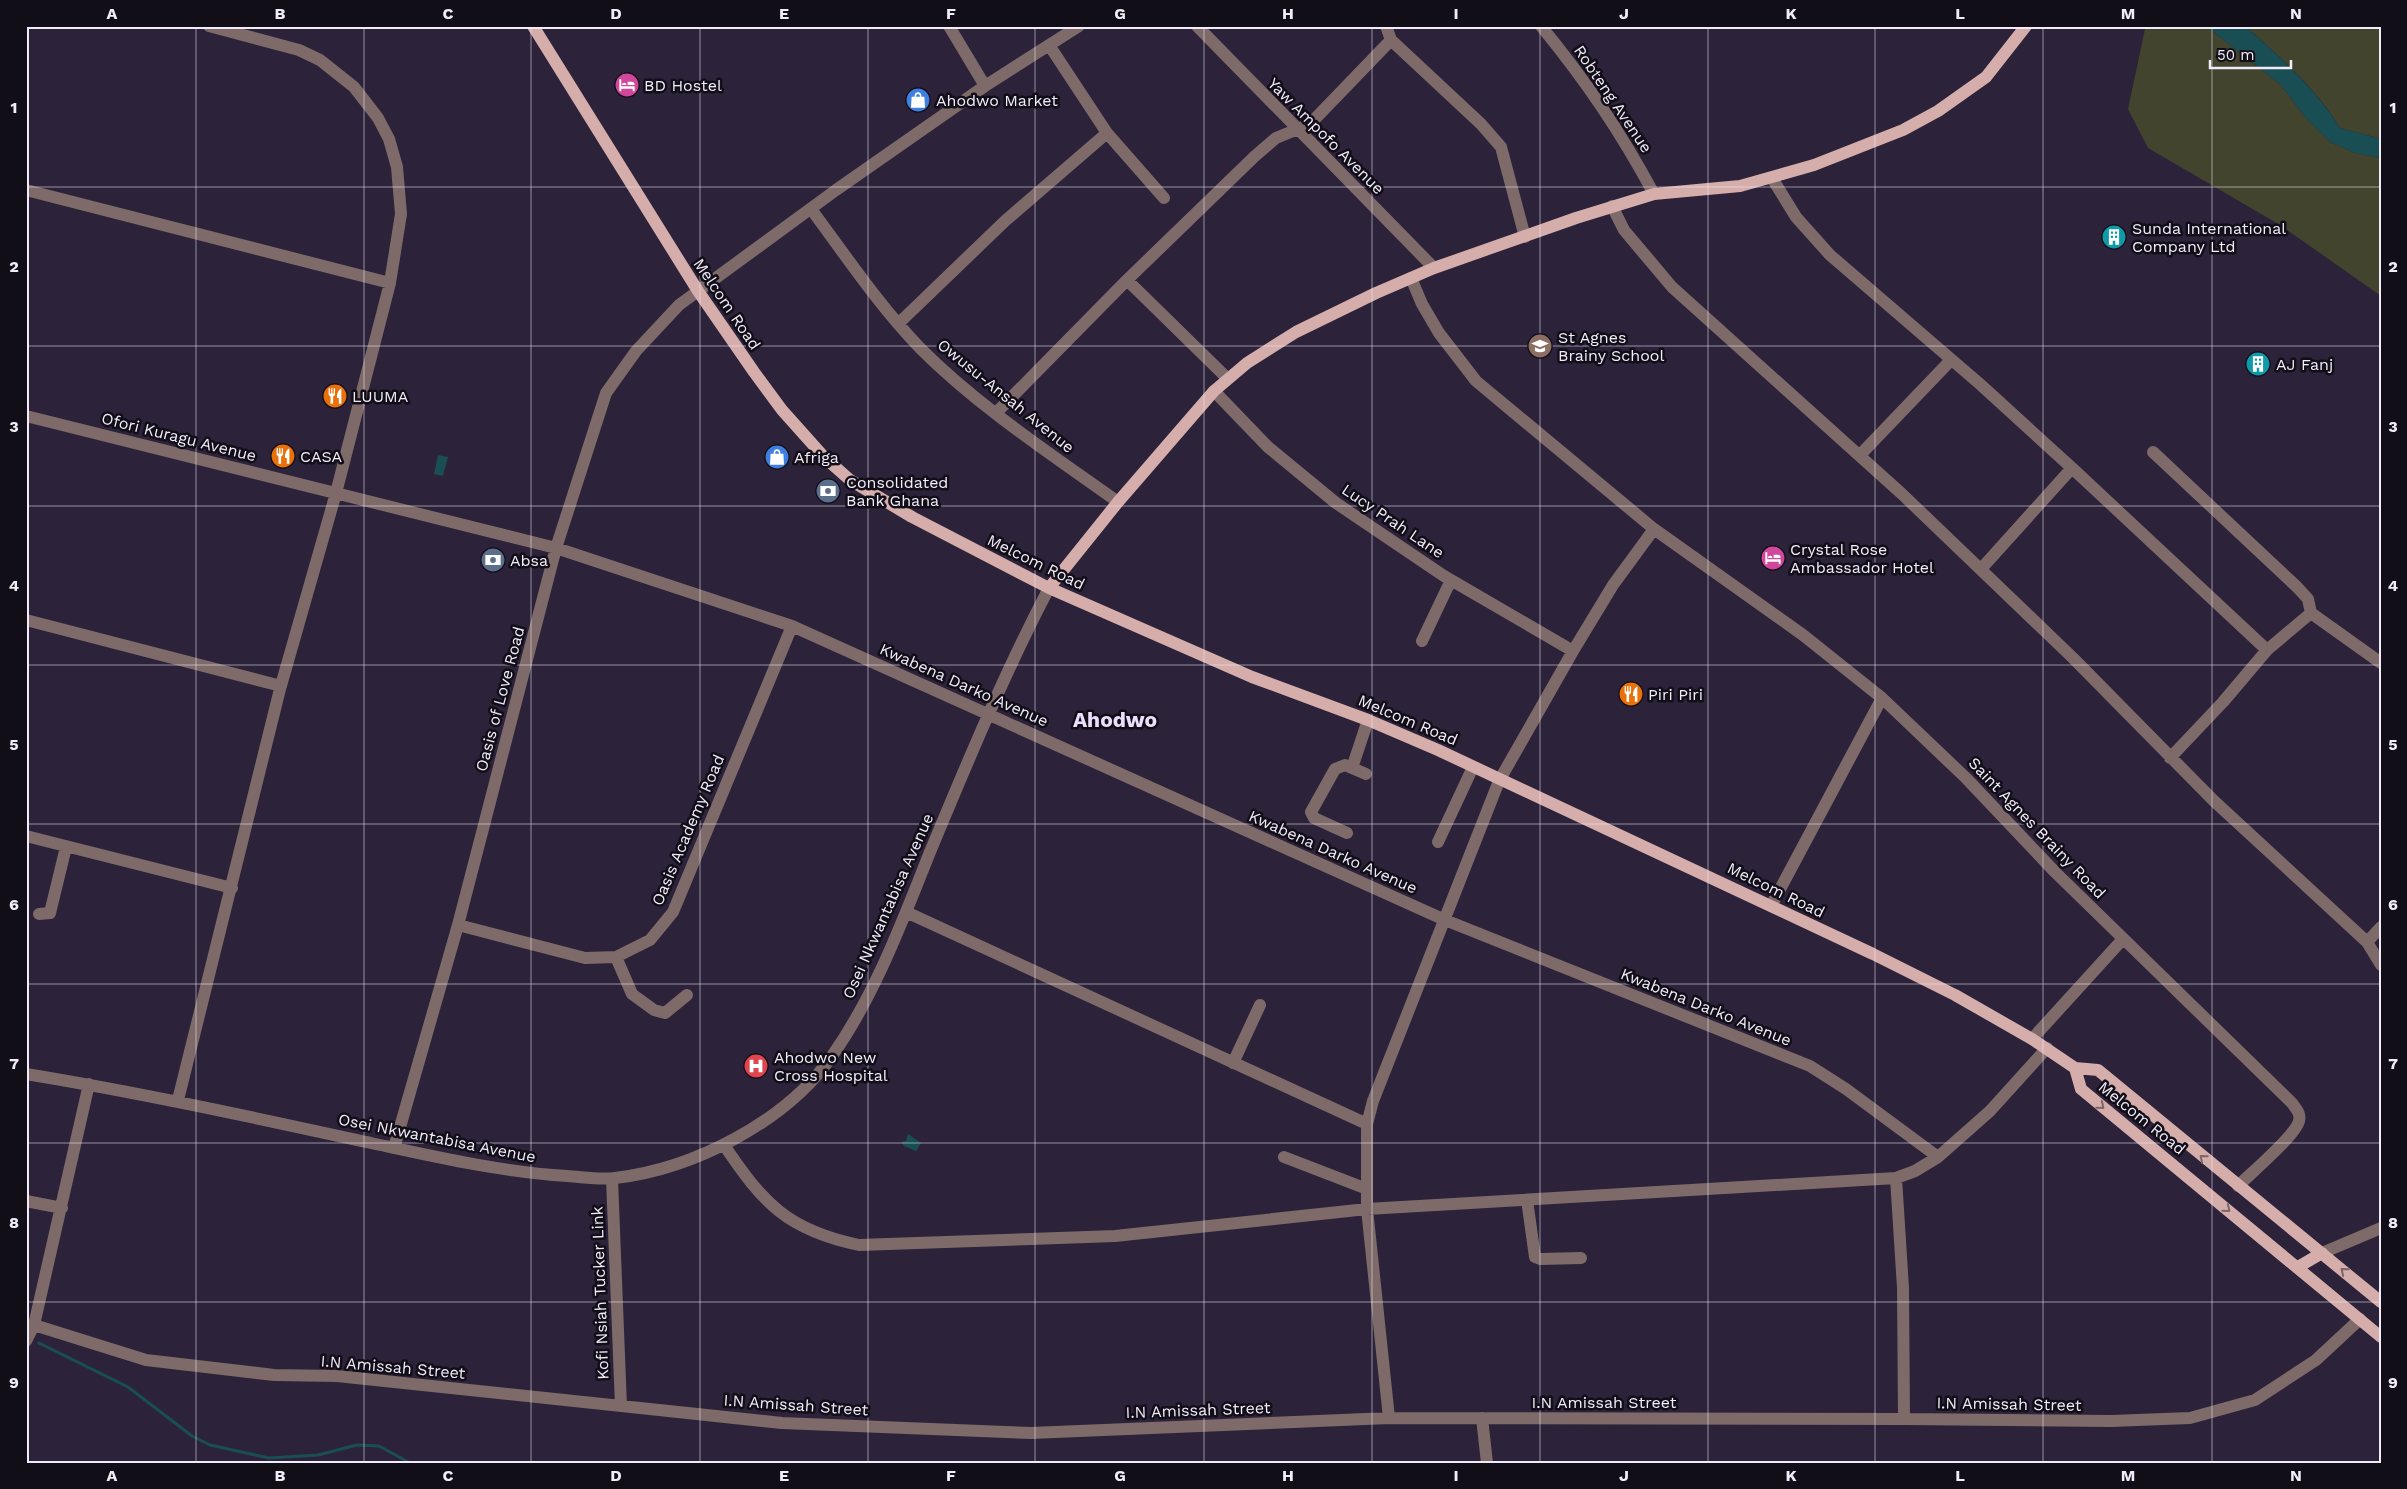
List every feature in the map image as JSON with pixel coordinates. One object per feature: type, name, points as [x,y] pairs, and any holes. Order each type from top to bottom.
[{"type":"main road","name":"Melcom Road","points":[[534,26],[698,291],[782,410],[824,457],[850,480],[912,517],[1049,588],[1252,677],[1368,720],[1619,834],[1955,995],[2047,1048],[2075,1068],[2081,1089],[2381,1337]]},
{"type":"main road","points":[[1049,588],[1118,502],[1214,391],[1227,378],[1247,363],[1296,332],[1434,268],[1612,206],[1654,194],[1740,186],[1772,178],[1814,165],[1903,130],[1938,111],[1986,77],[2026,26]]},
{"type":"main road","points":[[2075,1068],[2098,1070],[2381,1302]]},
{"type":"main road","points":[[2298,1267],[2322,1252]]},
{"type":"street","points":[[178,1100],[281,686],[336,493],[390,283],[401,214],[401,194],[397,167],[389,139],[366,100],[339,73],[320,60],[299,50],[209,26]]},
{"type":"street","points":[[949,26],[986,86]]},
{"type":"street","name":"Oasis of Love Road","points":[[394,1148],[458,925],[556,548],[606,392],[651,333],[679,305],[986,86],[1079,26]]},
{"type":"street","name":"Yaw Ampofo Avenue","points":[[1197,26],[1434,268]]},
{"type":"street","points":[[1386,26],[1391,40],[1481,124],[1501,147],[1525,237]]},
{"type":"street","name":"Robteng Avenue","points":[[1541,26],[1615,124],[1654,194]]},
{"type":"street","points":[[996,413],[1127,280],[1255,156],[1276,138],[1310,124],[1391,40]]},
{"type":"street","points":[[1049,46],[1107,133],[1164,198]]},
{"type":"street","points":[[899,323],[1005,221],[1107,133]]},
{"type":"street","points":[[1772,178],[1796,217],[1830,255],[2072,468],[2267,650]]},
{"type":"street","points":[[26,190],[390,283]]},
{"type":"street","points":[[1612,206],[1624,230],[1672,287],[1860,455],[1981,569],[2073,658],[2170,758],[2367,942],[2381,965]]},
{"type":"street","name":"Owusu-Ansah Avenue","points":[[811,209],[920,348],[996,413],[1118,502]]},
{"type":"street","name":"Saint Agnes Brainy Road","points":[[1411,278],[1426,312],[1476,381],[1654,529],[1803,635],[1882,698],[1966,778],[2054,872],[2299,1112],[2299,1122],[2288,1137],[2238,1186]]},
{"type":"street","points":[[1127,280],[1227,378]]},
{"type":"street","points":[[1860,455],[1951,360]]},
{"type":"street","name":"Lucy Prah Lane","points":[[1214,391],[1299,474],[1336,503],[1451,580],[1573,651]]},
{"type":"street","name":"Ofori Kuragu Avenue","points":[[26,416],[556,548]]},
{"type":"street","points":[[2153,452],[2297,587],[2308,599],[2311,613],[2381,663]]},
{"type":"street","points":[[1981,569],[2072,468]]},
{"type":"street","points":[[1390,1418],[1367,1209],[1367,1124],[1373,1101],[1499,781],[1573,651],[1614,586],[1654,529]]},
{"type":"street","name":"Kwabena Darko Avenue","points":[[556,548],[792,626],[1445,920],[1810,1066],[1846,1089],[1938,1157]]},
{"type":"street","points":[[1422,641],[1451,580]]},
{"type":"street","name":"Osei Nkwantabisa Avenue","points":[[26,1074],[178,1100],[394,1148],[530,1174],[612,1179],[648,1173],[691,1161],[724,1145],[761,1122],[794,1096],[831,1058],[866,1000],[906,912],[988,714],[1049,588]]},
{"type":"street","points":[[2170,758],[2267,650],[2311,613]]},
{"type":"street","points":[[26,620],[281,686]]},
{"type":"street","name":"Oasis Academy Road","points":[[458,925],[585,958],[616,957],[650,940],[673,912],[792,626]]},
{"type":"street","points":[[1771,906],[1882,698]]},
{"type":"street","points":[[1352,768],[1368,720]]},
{"type":"street","points":[[1347,832],[1314,818],[1311,812],[1335,769],[1345,765],[1366,774]]},
{"type":"street","points":[[1438,842],[1472,767]]},
{"type":"street","points":[[26,836],[232,888]]},
{"type":"street","points":[[39,914],[50,913],[66,847]]},
{"type":"street","points":[[906,912],[1367,1124]]},
{"type":"street","points":[[2367,942],[2381,927]]},
{"type":"street","points":[[2032,1040],[2123,938]]},
{"type":"street","points":[[616,957],[632,994],[657,1012],[665,1013],[687,995]]},
{"type":"street","points":[[1234,1063],[1260,1004]]},
{"type":"street","points":[[724,1145],[748,1181],[770,1206],[799,1224],[828,1238],[859,1245],[1115,1236],[1367,1209],[1896,1178],[1938,1157],[1990,1111],[2047,1048]]},
{"type":"street","points":[[26,1341],[34,1325],[89,1084]]},
{"type":"street","points":[[1284,1157],[1367,1189]]},
{"type":"street","points":[[1896,1178],[1903,1288],[1904,1419]]},
{"type":"street","name":"Kofi Nsiah Tucker Link","points":[[612,1179],[621,1406]]},
{"type":"street","points":[[1527,1200],[1535,1256],[1540,1259],[1581,1258]]},
{"type":"street","points":[[26,1201],[62,1208]]},
{"type":"street","points":[[2322,1252],[2381,1228]]},
{"type":"street","name":"I.N Amissah Street","points":[[34,1325],[146,1360],[172,1364],[274,1375],[337,1376],[782,1423],[1031,1433],[1390,1418],[2111,1421],[2190,1418],[2255,1400],[2316,1360],[2360,1319]]},
{"type":"street","points":[[1482,1418],[1487,1463]]},
{"type":"shaded area","points":[[2139,26],[2206,26],[2281,85],[2304,116],[2330,142],[2355,153],[2381,158],[2381,296],[2280,225],[2148,148],[2128,109],[2145,29]]},
{"type":"shaded area","points":[[2206,26],[2245,26],[2284,61],[2308,86],[2340,128],[2381,139],[2381,158],[2355,153],[2330,142],[2304,116],[2281,85]]},
{"type":"shaded area","points":[[2245,26],[2381,26],[2381,139],[2340,128],[2309,86]]},
{"type":"shaded area","points":[[438,455],[448,457],[443,476],[434,474]]},
{"type":"shaded area","points":[[908,1134],[921,1143],[916,1151],[904,1146],[901,1142],[906,1141]]},
{"type":"waterway","points":[[39,1343],[128,1387],[192,1436],[210,1445],[269,1458],[318,1455],[357,1445],[379,1446],[410,1463]]},
{"type":"place","name":"BD Hostel","points":[[627,85]]},
{"type":"place","name":"Ahodwo Market","points":[[918,100]]},
{"type":"place","name":"Sunda International Company Ltd","points":[[2114,237]]},
{"type":"place","name":"St Agnes Brainy School","points":[[1540,346]]},
{"type":"place","name":"AJ Fanj","points":[[2258,364]]},
{"type":"place","name":"LUUMA","points":[[335,396]]},
{"type":"place","name":"CASA","points":[[283,456]]},
{"type":"place","name":"Afriga","points":[[777,457]]},
{"type":"place","name":"Consolidated Bank Ghana","points":[[828,491]]},
{"type":"place","name":"Crystal Rose Ambassador Hotel","points":[[1773,558]]},
{"type":"place","name":"Absa","points":[[493,560]]},
{"type":"place","name":"Piri Piri","points":[[1631,694]]},
{"type":"place","name":"Ahodwo New Cross Hospital","points":[[756,1066]]},
{"type":"district","name":"Ahodwo","points":[[1115,719]]}]
